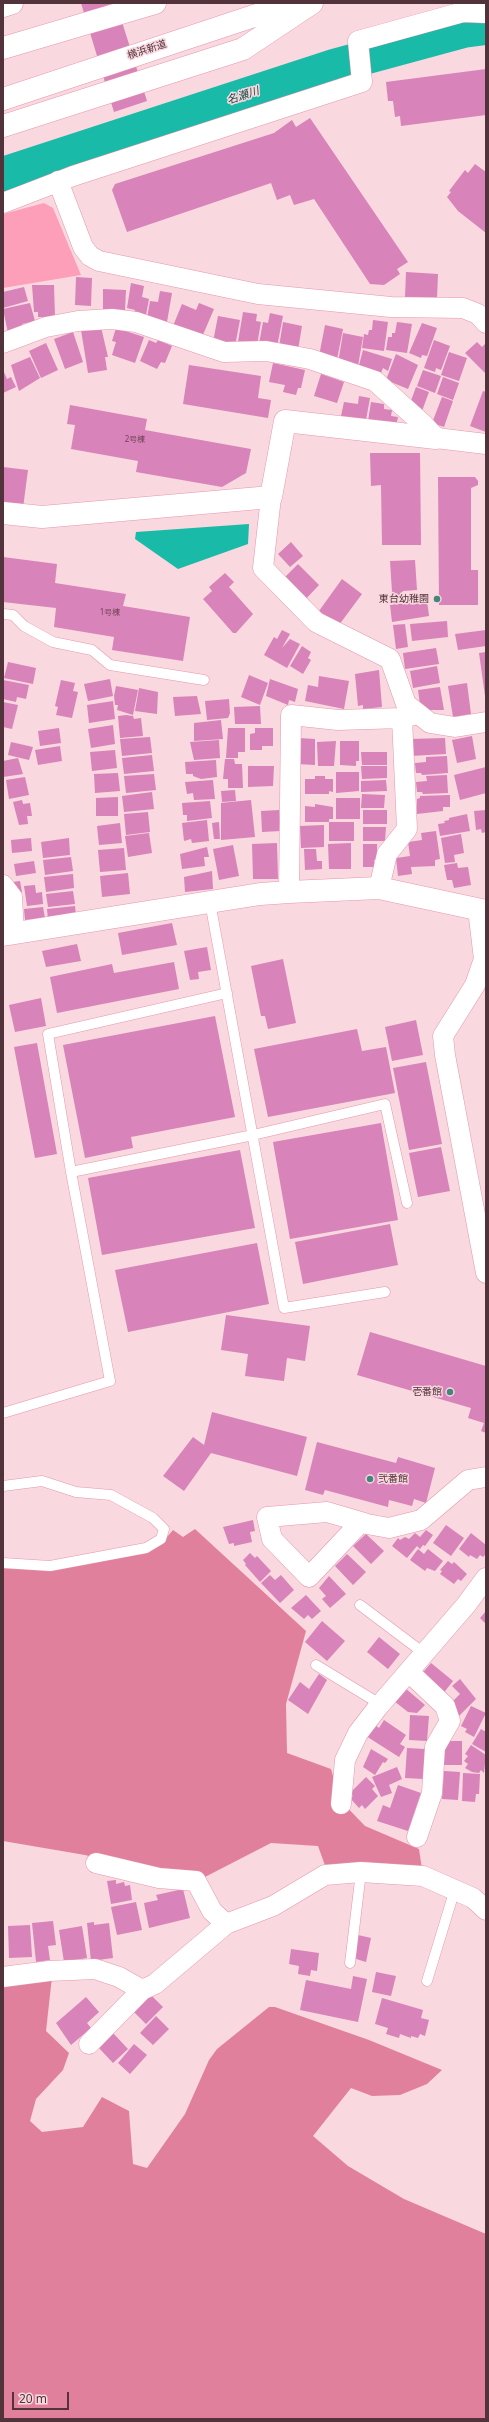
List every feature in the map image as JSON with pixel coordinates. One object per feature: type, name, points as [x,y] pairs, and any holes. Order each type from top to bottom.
[{"type":"main road","points":[[3,6],[12,3]]},
{"type":"main road","points":[[3,48],[156,3]]},
{"type":"main road","name":"横浜新道","points":[[3,99],[293,3]]},
{"type":"main road","points":[[3,126],[243,49],[312,3]]},
{"type":"main road","points":[[3,513],[42,518],[271,497],[285,421],[436,438]]},
{"type":"main road","points":[[9,934],[260,894],[289,892],[379,888],[482,910]]},
{"type":"street","points":[[3,203],[58,181],[362,82],[358,41],[418,23],[463,12],[486,13]]},
{"type":"street","points":[[58,181],[83,247],[90,256],[99,261],[258,294],[391,308],[463,308],[478,314],[486,322]]},
{"type":"street","points":[[3,343],[46,327],[78,320],[136,322],[224,352],[266,351],[310,359],[375,381],[424,425],[436,438],[486,444]]},
{"type":"street","points":[[271,497],[264,568],[316,622],[390,659],[410,716],[407,829],[387,854],[379,888]]},
{"type":"street","points":[[289,892],[291,715],[338,720],[410,716],[430,723],[455,727],[486,722]]},
{"type":"street","points":[[3,885],[12,897],[9,934]]},
{"type":"street","points":[[482,910],[484,960],[475,985],[443,1036],[445,1055],[486,1272]]},
{"type":"street","points":[[361,1522],[388,1528],[420,1520],[468,1480],[486,1477]]},
{"type":"street","points":[[341,1804],[345,1760],[358,1733],[380,1704],[466,1606],[486,1578]]},
{"type":"street","points":[[409,1672],[445,1706],[450,1721],[435,1747],[432,1793],[417,1837]]},
{"type":"street","points":[[96,1863],[159,1878],[196,1881],[212,1911],[226,1924]]},
{"type":"street","points":[[90,2044],[142,1990],[155,1984],[226,1924],[273,1906],[325,1875],[361,1872],[423,1876],[473,1898],[486,1910]]},
{"type":"street","points":[[3,1977],[49,1971],[95,1970],[119,1977],[142,1990]]},
{"type":"lane","points":[[3,614],[13,615],[24,626],[53,642],[92,650],[110,665],[204,680]]},
{"type":"lane","points":[[210,902],[284,1308],[385,1292]]},
{"type":"lane","points":[[3,1413],[110,1381],[71,1172],[48,1034],[227,993]]},
{"type":"lane","points":[[71,1172],[253,1135],[385,1104],[407,1203]]},
{"type":"lane","points":[[3,1486],[42,1481],[76,1492],[111,1494],[154,1518],[164,1529],[161,1539],[146,1548],[50,1566],[3,1563]]},
{"type":"lane","points":[[360,1605],[425,1654]]},
{"type":"lane","points":[[316,1665],[380,1704]]},
{"type":"lane","points":[[350,1963],[361,1872]]},
{"type":"lane","points":[[427,1981],[455,1889]]},
{"type":"shaded area","points":[[44,203],[53,208],[81,275],[3,288],[3,214]]},
{"type":"shaded area","points":[[249,524],[248,544],[178,569],[135,539],[136,532]]},
{"type":"shaded area","points":[[195,1529],[306,1631],[286,1704],[287,1753],[331,1769],[340,1800],[365,1826],[419,1849],[422,1869],[326,1868],[318,1846],[271,1843],[203,1878],[158,1873],[85,1855],[3,1841],[3,1568],[161,1544],[173,1530],[183,1537]]},
{"type":"shaded area","points":[[52,1977],[46,2031],[69,2053],[63,2070],[36,2099],[30,2121],[42,2132],[83,2127],[102,2097],[129,2111],[133,2164],[147,2168],[185,2114],[209,2060],[217,2049],[269,2007],[275,2007],[369,2040],[442,2070],[427,2084],[400,2095],[372,2096],[351,2088],[313,2136],[348,2166],[404,2199],[486,2234],[486,2419],[3,2419],[3,1981]]},
{"type":"building","points":[[81,3],[116,3],[147,101],[114,112]]},
{"type":"building","points":[[486,69],[486,115],[401,126],[400,116],[395,117],[393,101],[388,101],[386,82]]},
{"type":"building","points":[[310,118],[408,262],[397,269],[400,274],[384,285],[370,284],[314,199],[294,205],[290,195],[277,200],[271,183],[127,232],[112,190],[115,184],[274,133],[292,120],[296,127]]},
{"type":"building","points":[[475,164],[486,172],[486,233],[458,211],[447,197],[451,192],[449,191],[465,170],[468,173]]},
{"type":"building","points":[[406,272],[438,274],[437,299],[405,297]]},
{"type":"building","points":[[76,277],[92,278],[91,306],[75,305]]},
{"type":"building","points":[[131,283],[144,286],[142,297],[149,299],[146,315],[134,313],[135,310],[127,308]]},
{"type":"building","points":[[32,285],[54,285],[55,317],[38,317],[38,312],[34,312]]},
{"type":"building","points":[[24,287],[28,301],[3,308],[3,292]]},
{"type":"building","points":[[103,289],[126,290],[125,310],[103,309]]},
{"type":"building","points":[[160,291],[172,293],[167,322],[147,318],[150,301],[158,302]]},
{"type":"building","points":[[30,303],[35,321],[22,324],[23,329],[8,333],[3,309]]},
{"type":"building","points":[[199,303],[214,309],[202,337],[173,326],[182,304],[196,310]]},
{"type":"building","points":[[243,312],[257,314],[256,321],[261,322],[257,345],[238,342]]},
{"type":"building","points":[[270,313],[283,316],[277,347],[259,344],[263,322],[268,323]]},
{"type":"building","points":[[218,316],[240,320],[235,346],[213,342]]},
{"type":"building","points":[[373,320],[388,322],[384,351],[362,348],[364,334],[368,335],[369,330],[372,330]]},
{"type":"building","points":[[283,322],[302,326],[298,350],[279,347]]},
{"type":"building","points":[[397,322],[412,324],[407,353],[386,350],[388,337],[392,337],[392,333],[395,333]]},
{"type":"building","points":[[422,323],[437,328],[427,356],[422,355],[421,358],[409,353]]},
{"type":"building","points":[[325,325],[343,329],[337,359],[319,356]]},
{"type":"building","points":[[101,327],[108,357],[105,357],[107,370],[88,373],[81,330]]},
{"type":"building","points":[[116,328],[144,337],[135,363],[112,355],[116,342],[112,341]]},
{"type":"building","points":[[73,332],[83,362],[65,369],[54,339]]},
{"type":"building","points":[[343,333],[363,337],[358,366],[338,363]]},
{"type":"building","points":[[149,340],[156,343],[158,340],[172,346],[165,363],[161,362],[157,369],[140,361]]},
{"type":"building","points":[[434,340],[450,346],[441,370],[436,368],[435,372],[424,368]]},
{"type":"building","points":[[477,342],[482,347],[486,343],[485,373],[465,353]]},
{"type":"building","points":[[46,343],[58,370],[41,378],[29,351]]},
{"type":"building","points":[[363,350],[392,359],[388,371],[383,368],[381,373],[358,369]]},
{"type":"building","points":[[449,352],[467,358],[459,381],[441,375]]},
{"type":"building","points":[[396,354],[418,365],[408,389],[386,380]]},
{"type":"building","points":[[30,357],[40,378],[19,391],[11,365]]},
{"type":"building","points":[[273,363],[305,370],[301,388],[298,388],[296,395],[283,392],[285,385],[269,382]]},
{"type":"building","points":[[189,365],[261,376],[258,398],[271,400],[268,418],[183,404]]},
{"type":"building","points":[[3,370],[7,379],[11,377],[16,387],[3,393]]},
{"type":"building","points":[[423,370],[441,376],[435,393],[417,386]]},
{"type":"building","points":[[321,374],[344,382],[337,403],[314,396]]},
{"type":"building","points":[[443,377],[459,383],[453,400],[437,394]]},
{"type":"building","points":[[416,387],[429,392],[422,411],[409,406]]},
{"type":"building","points":[[483,391],[486,392],[486,432],[470,426]]},
{"type":"building","points":[[359,396],[370,398],[366,420],[341,416],[344,402],[358,404]]},
{"type":"building","points":[[442,397],[453,401],[444,427],[432,423]]},
{"type":"building","points":[[371,402],[384,404],[384,409],[392,410],[391,416],[398,417],[396,426],[368,421]]},
{"type":"building","points":[[70,405],[147,419],[145,430],[251,449],[246,473],[222,487],[136,472],[138,461],[71,449],[75,425],[67,424]]},
{"type":"building","points":[[370,453],[420,453],[421,545],[382,545],[381,485],[371,486]]},
{"type":"building","points":[[3,467],[28,470],[23,508],[3,506]]},
{"type":"building","points":[[438,477],[475,477],[478,481],[478,485],[471,488],[471,570],[478,570],[478,605],[439,605]]},
{"type":"building","points":[[291,542],[303,556],[290,567],[278,554]]},
{"type":"building","points":[[3,557],[57,564],[55,583],[126,594],[123,606],[190,617],[183,661],[112,650],[114,637],[54,627],[56,608],[3,602]]},
{"type":"building","points":[[415,560],[417,590],[403,591],[398,597],[392,592],[390,561]]},
{"type":"building","points":[[298,564],[319,585],[304,601],[283,579]]},
{"type":"building","points":[[225,573],[234,582],[229,587],[253,614],[236,633],[233,633],[203,599],[212,591],[209,587]]},
{"type":"building","points":[[342,579],[362,594],[339,625],[319,611]]},
{"type":"building","points":[[427,600],[429,616],[392,622],[390,605]]},
{"type":"building","points":[[447,621],[448,637],[412,641],[410,624]]},
{"type":"building","points":[[405,624],[408,647],[396,649],[393,625]]},
{"type":"building","points":[[282,630],[290,634],[282,648],[290,639],[300,644],[287,668],[264,655],[274,637],[277,639]]},
{"type":"building","points":[[486,630],[486,646],[458,650],[455,634]]},
{"type":"building","points":[[302,646],[311,652],[308,658],[311,660],[303,674],[290,666]]},
{"type":"building","points":[[436,648],[439,664],[405,669],[403,653]]},
{"type":"building","points":[[486,652],[486,696],[485,696],[479,653]]},
{"type":"building","points":[[8,662],[36,668],[33,684],[4,678]]},
{"type":"building","points":[[437,666],[440,683],[413,688],[410,671]]},
{"type":"building","points":[[379,670],[382,707],[363,709],[363,705],[358,706],[355,674]]},
{"type":"building","points":[[249,675],[268,683],[260,705],[241,697]]},
{"type":"building","points":[[319,676],[349,681],[344,709],[305,701],[308,685],[318,687]]},
{"type":"building","points":[[110,679],[113,696],[88,701],[84,684]]},
{"type":"building","points":[[270,679],[298,689],[295,702],[289,700],[288,705],[266,696]]},
{"type":"building","points":[[3,680],[29,685],[26,699],[17,697],[16,702],[3,699]]},
{"type":"building","points":[[61,680],[75,683],[73,691],[78,692],[72,718],[56,715],[58,707],[55,706]]},
{"type":"building","points":[[467,683],[471,714],[453,717],[448,686]]},
{"type":"building","points":[[116,686],[138,690],[133,715],[117,710],[118,705],[115,705],[114,696]]},
{"type":"building","points":[[440,687],[444,710],[424,710],[420,705],[418,690]]},
{"type":"building","points":[[139,688],[158,692],[157,714],[135,711]]},
{"type":"building","points":[[197,696],[201,714],[175,716],[173,697]]},
{"type":"building","points":[[229,699],[230,713],[228,718],[207,720],[205,701]]},
{"type":"building","points":[[113,701],[115,719],[89,723],[87,705]]},
{"type":"building","points":[[3,702],[18,705],[12,729],[3,727]]},
{"type":"building","points":[[260,706],[261,724],[235,724],[234,707]]},
{"type":"building","points":[[118,716],[133,716],[134,719],[141,718],[143,736],[120,738]]},
{"type":"building","points":[[221,720],[223,739],[194,741],[194,723]]},
{"type":"building","points":[[113,725],[115,744],[91,748],[88,729]]},
{"type":"building","points":[[59,728],[61,743],[40,746],[38,731]]},
{"type":"building","points":[[228,728],[245,728],[245,752],[238,752],[238,758],[226,758]]},
{"type":"building","points":[[255,728],[273,728],[273,746],[262,746],[262,750],[250,750],[250,734],[255,733]]},
{"type":"building","points":[[472,736],[476,759],[457,763],[452,740]]},
{"type":"building","points":[[150,737],[152,753],[122,756],[120,739]]},
{"type":"building","points":[[298,738],[315,739],[315,765],[297,764]]},
{"type":"building","points":[[445,738],[446,754],[410,756],[409,739]]},
{"type":"building","points":[[219,740],[220,758],[194,760],[190,742]]},
{"type":"building","points":[[336,741],[334,766],[318,766],[317,742]]},
{"type":"building","points":[[340,741],[359,741],[359,761],[356,761],[356,766],[340,765]]},
{"type":"building","points":[[11,742],[33,747],[29,760],[8,755]]},
{"type":"building","points":[[60,746],[62,761],[38,765],[35,750]]},
{"type":"building","points":[[115,750],[117,768],[92,771],[90,752]]},
{"type":"building","points":[[361,752],[387,752],[387,765],[362,765]]},
{"type":"building","points":[[152,755],[154,771],[124,774],[122,758]]},
{"type":"building","points":[[447,756],[448,773],[422,775],[421,773],[416,773],[415,763],[426,762],[426,757]]},
{"type":"building","points":[[18,758],[23,774],[3,777],[3,761]]},
{"type":"building","points":[[225,759],[234,759],[235,764],[242,764],[243,788],[228,788],[228,779],[223,779]]},
{"type":"building","points":[[216,760],[217,777],[201,779],[193,776],[193,774],[186,774],[185,762]]},
{"type":"building","points":[[248,766],[274,766],[273,786],[248,787]]},
{"type":"building","points":[[361,766],[387,766],[387,778],[362,779]]},
{"type":"building","points":[[486,767],[486,793],[460,800],[454,775]]},
{"type":"building","points":[[336,772],[359,772],[359,791],[336,793]]},
{"type":"building","points":[[118,773],[120,791],[95,793],[94,774]]},
{"type":"building","points":[[154,774],[156,790],[126,793],[124,776]]},
{"type":"building","points":[[447,775],[448,793],[423,794],[422,792],[417,792],[416,782],[427,781],[426,776]]},
{"type":"building","points":[[315,776],[325,776],[325,779],[333,779],[333,792],[329,791],[329,794],[305,794],[305,779],[315,779]]},
{"type":"building","points":[[25,777],[29,795],[9,799],[6,780]]},
{"type":"building","points":[[213,780],[215,799],[194,800],[193,793],[187,794],[185,782]]},
{"type":"building","points":[[386,780],[387,791],[361,792],[361,781]]},
{"type":"building","points":[[235,790],[236,801],[222,802],[221,791]]},
{"type":"building","points":[[152,792],[154,809],[124,812],[122,796]]},
{"type":"building","points":[[362,794],[385,795],[384,808],[361,808]]},
{"type":"building","points":[[450,795],[450,807],[443,807],[443,811],[417,814],[417,799],[420,798],[420,796]]},
{"type":"building","points":[[118,797],[118,816],[96,816],[96,798]]},
{"type":"building","points":[[336,798],[360,798],[360,819],[336,819]]},
{"type":"building","points":[[22,800],[23,804],[30,803],[32,816],[27,816],[28,824],[19,825],[13,802]]},
{"type":"building","points":[[251,800],[255,837],[221,840],[221,803]]},
{"type":"building","points":[[210,801],[212,818],[187,821],[187,815],[183,815],[182,803]]},
{"type":"building","points":[[315,804],[333,807],[333,819],[329,819],[329,822],[305,822],[305,806],[315,807]]},
{"type":"building","points":[[279,810],[281,831],[262,832],[261,811]]},
{"type":"building","points":[[363,810],[387,810],[387,824],[363,824]]},
{"type":"building","points":[[486,810],[486,832],[482,833],[481,829],[476,830],[474,811]]},
{"type":"building","points":[[148,812],[150,832],[126,835],[124,814]]},
{"type":"building","points":[[467,814],[470,831],[440,836],[438,824],[445,823],[444,821],[449,820],[449,818]]},
{"type":"building","points":[[207,820],[209,841],[192,843],[191,839],[184,841],[182,823]]},
{"type":"building","points":[[219,822],[220,839],[214,839],[212,823]]},
{"type":"building","points":[[329,822],[354,822],[354,841],[329,841]]},
{"type":"building","points":[[120,823],[122,843],[99,845],[97,826]]},
{"type":"building","points":[[324,825],[324,847],[301,848],[300,826]]},
{"type":"building","points":[[363,827],[386,827],[385,841],[363,841]]},
{"type":"building","points":[[436,831],[440,859],[435,860],[435,866],[411,867],[412,874],[398,876],[396,858],[410,856],[408,842],[422,840],[421,833]]},
{"type":"building","points":[[149,833],[152,853],[128,857],[125,836]]},
{"type":"building","points":[[461,834],[464,853],[454,855],[455,862],[445,863],[441,838]]},
{"type":"building","points":[[31,838],[32,851],[12,853],[11,840]]},
{"type":"building","points":[[69,838],[70,855],[43,858],[41,842]]},
{"type":"building","points":[[277,843],[278,879],[253,879],[252,844]]},
{"type":"building","points":[[351,843],[351,869],[329,869],[328,844]]},
{"type":"building","points":[[363,844],[377,844],[377,860],[374,860],[374,867],[363,867]]},
{"type":"building","points":[[233,845],[239,876],[219,880],[213,849]]},
{"type":"building","points":[[207,847],[209,857],[204,857],[205,866],[182,869],[180,854]]},
{"type":"building","points":[[124,848],[126,870],[100,872],[98,850]]},
{"type":"building","points":[[304,849],[316,849],[317,861],[322,861],[322,869],[305,870]]},
{"type":"building","points":[[71,857],[73,871],[45,875],[43,860]]},
{"type":"building","points":[[34,861],[36,873],[16,876],[14,864]]},
{"type":"building","points":[[457,863],[458,868],[468,867],[471,885],[454,888],[452,880],[447,880],[444,865]]},
{"type":"building","points":[[212,871],[213,889],[185,892],[184,877]]},
{"type":"building","points":[[128,873],[130,894],[102,897],[100,876]]},
{"type":"building","points":[[73,874],[74,888],[46,892],[44,877]]},
{"type":"building","points":[[20,881],[22,892],[15,893],[13,882]]},
{"type":"building","points":[[35,885],[36,893],[42,892],[43,904],[27,906],[24,886]]},
{"type":"building","points":[[73,891],[75,904],[48,907],[46,894]]},
{"type":"building","points":[[75,906],[76,915],[48,919],[47,909]]},
{"type":"building","points":[[43,907],[45,918],[25,920],[24,909]]},
{"type":"building","points":[[172,923],[177,945],[122,955],[118,933]]},
{"type":"building","points":[[77,944],[81,961],[46,967],[42,951]]},
{"type":"building","points":[[207,947],[211,970],[198,972],[199,979],[190,980],[184,951]]},
{"type":"building","points":[[283,959],[296,1023],[268,1029],[265,1016],[261,1016],[251,966]]},
{"type":"building","points":[[174,962],[179,989],[57,1013],[50,977],[112,964],[114,973]]},
{"type":"building","points":[[41,998],[46,1026],[15,1032],[9,1005]]},
{"type":"building","points":[[215,1016],[235,1117],[131,1137],[133,1148],[85,1158],[63,1045]]},
{"type":"building","points":[[416,1020],[423,1055],[392,1061],[385,1027]]},
{"type":"building","points":[[357,1029],[362,1051],[386,1047],[395,1093],[268,1117],[254,1049]]},
{"type":"building","points":[[37,1043],[57,1154],[35,1158],[14,1047]]},
{"type":"building","points":[[426,1062],[442,1144],[409,1150],[393,1068]]},
{"type":"building","points":[[381,1123],[398,1220],[290,1239],[273,1142]]},
{"type":"building","points":[[441,1147],[450,1191],[418,1197],[409,1153]]},
{"type":"building","points":[[240,1150],[255,1228],[102,1255],[88,1178]]},
{"type":"building","points":[[390,1224],[398,1265],[303,1284],[295,1242]]},
{"type":"building","points":[[257,1243],[269,1304],[128,1332],[115,1270]]},
{"type":"building","points":[[226,1315],[310,1326],[305,1361],[287,1358],[284,1381],[245,1376],[248,1354],[221,1350]]},
{"type":"building","name":"壱番館","points":[[370,1332],[486,1366],[486,1433],[481,1431],[484,1423],[468,1418],[471,1408],[357,1375]]},
{"type":"building","points":[[212,1412],[307,1437],[297,1476],[211,1453],[184,1491],[163,1476],[193,1437],[204,1445]]},
{"type":"building","name":"弐番館","points":[[317,1442],[396,1463],[398,1457],[435,1468],[426,1503],[414,1499],[412,1506],[389,1500],[388,1507],[325,1490],[323,1495],[305,1490]]},
{"type":"building","points":[[253,1520],[255,1531],[250,1532],[252,1542],[234,1546],[234,1543],[229,1544],[223,1527]]},
{"type":"building","points":[[446,1525],[464,1538],[451,1556],[433,1543]]},
{"type":"building","points":[[426,1530],[433,1535],[425,1546],[423,1545],[420,1549],[417,1546],[407,1558],[392,1546],[398,1538],[400,1540],[405,1537],[409,1539],[415,1533],[420,1537]]},
{"type":"building","points":[[471,1533],[486,1545],[486,1554],[483,1557],[480,1555],[477,1559],[470,1555],[469,1557],[459,1549]]},
{"type":"building","points":[[366,1534],[384,1551],[371,1564],[353,1546]]},
{"type":"building","points":[[418,1549],[424,1554],[428,1549],[443,1561],[435,1571],[427,1568],[425,1571],[410,1560]]},
{"type":"building","points":[[250,1553],[255,1558],[257,1556],[271,1571],[260,1582],[245,1565],[246,1564],[243,1560]]},
{"type":"building","points":[[347,1554],[366,1572],[353,1585],[335,1566]]},
{"type":"building","points":[[448,1561],[452,1564],[454,1562],[467,1574],[461,1581],[458,1579],[454,1584],[440,1574],[442,1571],[440,1570]]},
{"type":"building","points":[[270,1575],[275,1580],[281,1575],[294,1590],[280,1603],[261,1583]]},
{"type":"building","points":[[329,1576],[346,1594],[330,1608],[322,1599],[326,1596],[319,1588]]},
{"type":"building","points":[[306,1595],[321,1611],[312,1619],[308,1615],[304,1619],[291,1608]]},
{"type":"building","points":[[486,1611],[486,1624],[480,1618]]},
{"type":"building","points":[[322,1621],[345,1641],[327,1661],[305,1642]]},
{"type":"building","points":[[379,1637],[400,1654],[388,1669],[367,1652]]},
{"type":"building","points":[[431,1663],[453,1681],[442,1695],[419,1677]]},
{"type":"building","points":[[319,1674],[327,1680],[308,1714],[288,1700],[300,1682],[309,1689]]},
{"type":"building","points":[[460,1679],[476,1699],[459,1716],[452,1702],[460,1694],[452,1686]]},
{"type":"building","points":[[405,1688],[425,1705],[417,1713],[408,1712],[394,1701]]},
{"type":"building","points":[[471,1706],[486,1713],[474,1737],[465,1732],[467,1729],[461,1726]]},
{"type":"building","points":[[410,1715],[429,1716],[427,1741],[409,1740]]},
{"type":"building","points":[[384,1720],[406,1735],[400,1744],[405,1747],[399,1757],[366,1736],[374,1724],[379,1728]]},
{"type":"building","points":[[481,1729],[486,1732],[486,1752],[472,1744]]},
{"type":"building","points":[[442,1741],[462,1741],[462,1765],[442,1765]]},
{"type":"building","points":[[471,1745],[486,1755],[484,1773],[481,1770],[479,1773],[472,1772],[465,1768],[468,1764],[464,1761],[468,1756],[465,1754]]},
{"type":"building","points":[[407,1748],[425,1749],[423,1779],[405,1778]]},
{"type":"building","points":[[371,1749],[388,1759],[385,1763],[383,1762],[375,1775],[363,1767]]},
{"type":"building","points":[[397,1767],[402,1779],[389,1785],[392,1793],[381,1797],[372,1777]]},
{"type":"building","points":[[444,1771],[460,1772],[458,1800],[442,1799]]},
{"type":"building","points":[[463,1773],[480,1774],[479,1794],[476,1794],[475,1802],[462,1801]]},
{"type":"building","points":[[366,1777],[375,1786],[372,1789],[378,1796],[365,1809],[362,1805],[359,1808],[350,1798],[353,1796],[350,1793]]},
{"type":"building","points":[[398,1785],[421,1793],[408,1831],[377,1821],[383,1805],[390,1808]]},
{"type":"building","points":[[116,1880],[116,1884],[124,1882],[125,1886],[130,1885],[132,1900],[111,1904],[107,1881]]},
{"type":"building","points":[[183,1889],[190,1918],[149,1928],[144,1903],[158,1900],[156,1895]]},
{"type":"building","points":[[136,1902],[142,1930],[117,1935],[111,1907]]},
{"type":"building","points":[[53,1921],[56,1945],[48,1946],[50,1960],[36,1962],[32,1923]]},
{"type":"building","points":[[94,1922],[94,1925],[109,1923],[113,1958],[91,1961],[87,1923]]},
{"type":"building","points":[[30,1925],[32,1957],[9,1958],[8,1926]]},
{"type":"building","points":[[82,1926],[87,1958],[64,1962],[59,1930]]},
{"type":"building","points":[[358,1935],[371,1938],[366,1962],[353,1958]]},
{"type":"building","points":[[291,1949],[319,1953],[317,1971],[311,1970],[310,1976],[298,1974],[299,1966],[289,1964]]},
{"type":"building","points":[[376,1972],[396,1976],[391,1996],[372,1992]]},
{"type":"building","points":[[353,1976],[367,1979],[358,2022],[300,2010],[306,1980],[351,1989]]},
{"type":"building","points":[[151,1995],[163,2007],[146,2024],[134,2012]]},
{"type":"building","points":[[86,1997],[99,2012],[87,2023],[91,2028],[71,2045],[56,2023]]},
{"type":"building","points":[[382,1998],[423,2010],[421,2018],[429,2020],[425,2036],[420,2034],[418,2038],[411,2036],[411,2038],[400,2034],[399,2038],[386,2034],[388,2028],[375,2024]]},
{"type":"building","points":[[156,2016],[169,2029],[153,2045],[140,2033]]},
{"type":"building","points":[[113,2033],[128,2049],[113,2063],[98,2047]]},
{"type":"building","points":[[134,2044],[147,2055],[130,2074],[118,2063]]},
{"type":"waterway","name":"名瀬川","points":[[3,174],[334,66],[463,31],[486,28]]},
{"type":"place","name":"東台幼稚園","points":[[437,599]]},
{"type":"place","name":"壱番館","points":[[450,1392]]},
{"type":"place","name":"弐番館","points":[[370,1479]]}]
